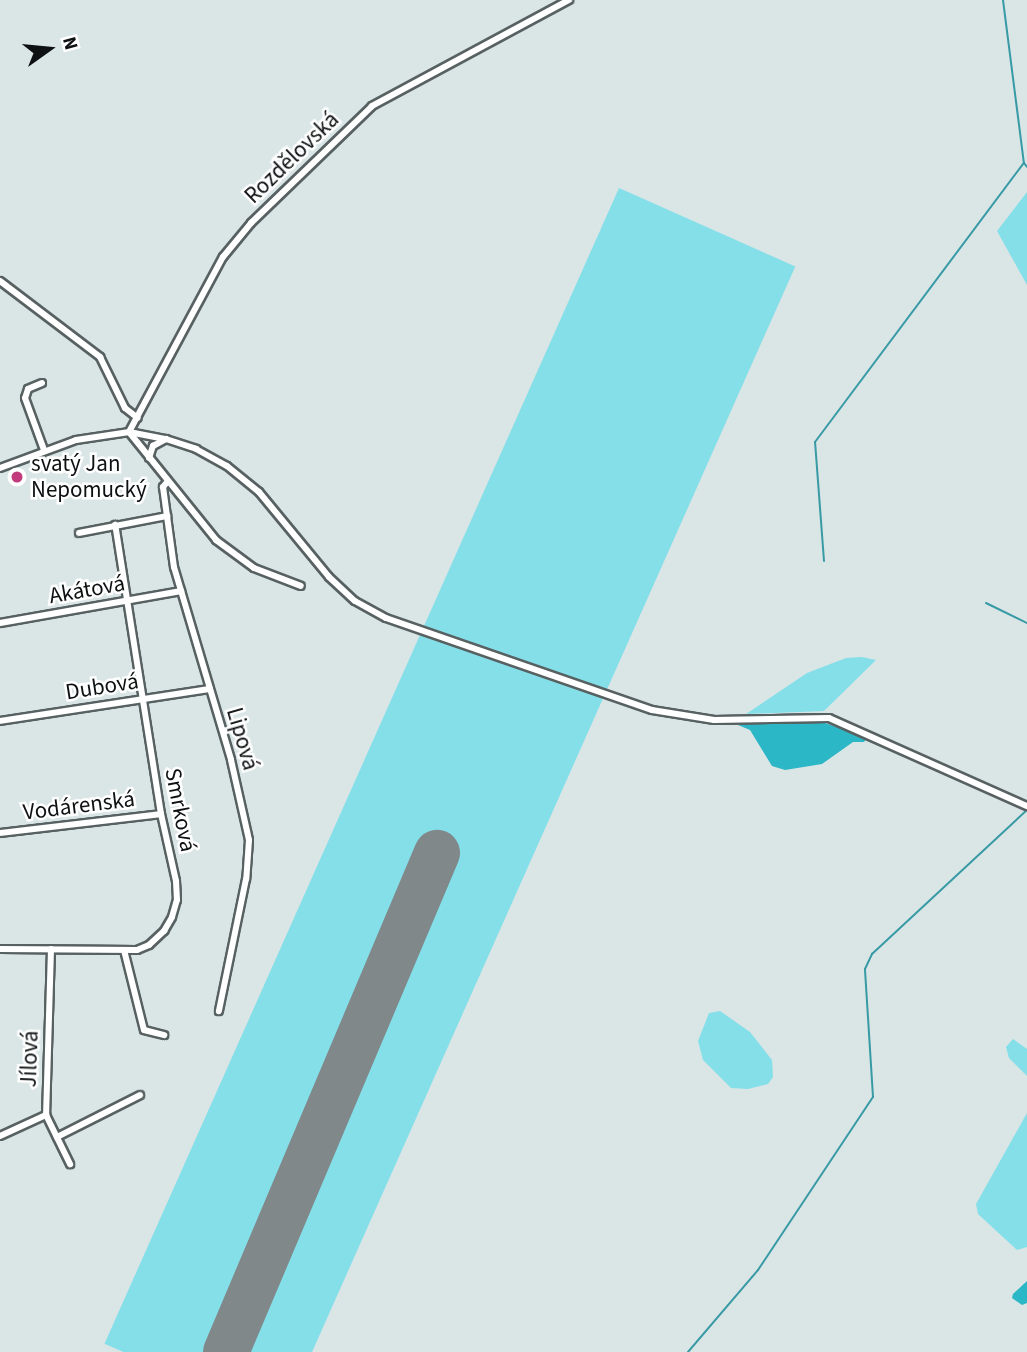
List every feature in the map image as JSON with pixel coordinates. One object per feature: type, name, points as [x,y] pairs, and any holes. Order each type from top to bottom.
[{"type":"street","name":"Rozdělovská","points":[[129,432],[223,257],[251,223],[384,97],[569,0]]},
{"type":"street","points":[[0,281],[100,357],[125,408],[138,418]]},
{"type":"street","points":[[42,383],[28,389],[25,398],[44,450]]},
{"type":"street","points":[[129,432],[216,540],[254,568],[301,586]]},
{"type":"street","points":[[0,468],[76,440],[129,432],[166,439],[196,449],[227,466],[259,492],[329,577],[355,601],[386,618],[652,710],[714,720],[830,718],[1027,806]]},
{"type":"street","points":[[149,458],[153,446],[166,439]]},
{"type":"street","name":"Lipová","points":[[168,481],[163,487],[181,591],[243,806],[249,840],[246,879],[219,1011]]},
{"type":"street","points":[[79,533],[167,516]]},
{"type":"street","name":"Smrková","points":[[0,949],[124,950],[149,945],[164,931],[173,917],[177,900],[176,881],[161,814],[116,525]]},
{"type":"street","name":"Akátová","points":[[0,623],[181,591]]},
{"type":"street","name":"Dubová","points":[[0,721],[210,689]]},
{"type":"street","name":"Vodárenská","points":[[0,833],[161,814]]},
{"type":"street","name":"Jílová","points":[[51,949],[46,1115],[70,1164]]},
{"type":"street","points":[[124,950],[144,1030],[164,1035]]},
{"type":"street","points":[[57,1137],[140,1096]]},
{"type":"street","points":[[0,1136],[46,1115]]},
{"type":"shaded area","points":[[619,188],[795,267],[312,1352],[123,1352],[104,1344]]},
{"type":"shaded area","points":[[1027,192],[1027,285],[997,231]]},
{"type":"shaded area","points":[[846,658],[876,660],[824,711],[746,714],[807,673]]},
{"type":"shaded area","points":[[814,719],[867,738],[864,742],[853,742],[822,764],[785,770],[772,766],[750,730],[738,725]]},
{"type":"shaded area","points":[[720,1011],[750,1032],[772,1060],[773,1077],[768,1084],[748,1089],[731,1088],[703,1060],[698,1041],[709,1013]]},
{"type":"shaded area","points":[[1013,1039],[1027,1049],[1027,1076],[1009,1058],[1006,1047]]},
{"type":"shaded area","points":[[1027,1113],[1027,1247],[1017,1250],[978,1214],[976,1204]]},
{"type":"shaded area","points":[[1027,1281],[1027,1303],[1022,1305],[1012,1298]]},
{"type":"waterway","points":[[1003,0],[1024,163],[1027,167]]},
{"type":"waterway","points":[[824,561],[815,442],[1024,163]]},
{"type":"waterway","points":[[986,603],[1027,623]]},
{"type":"waterway","points":[[688,1352],[758,1270],[873,1097],[865,969],[872,954],[1027,810]]},
{"type":"runway","points":[[226,1352],[437,853]]},
{"type":"place","name":"svatý Jan Nepomucký","points":[[17,477]]}]
